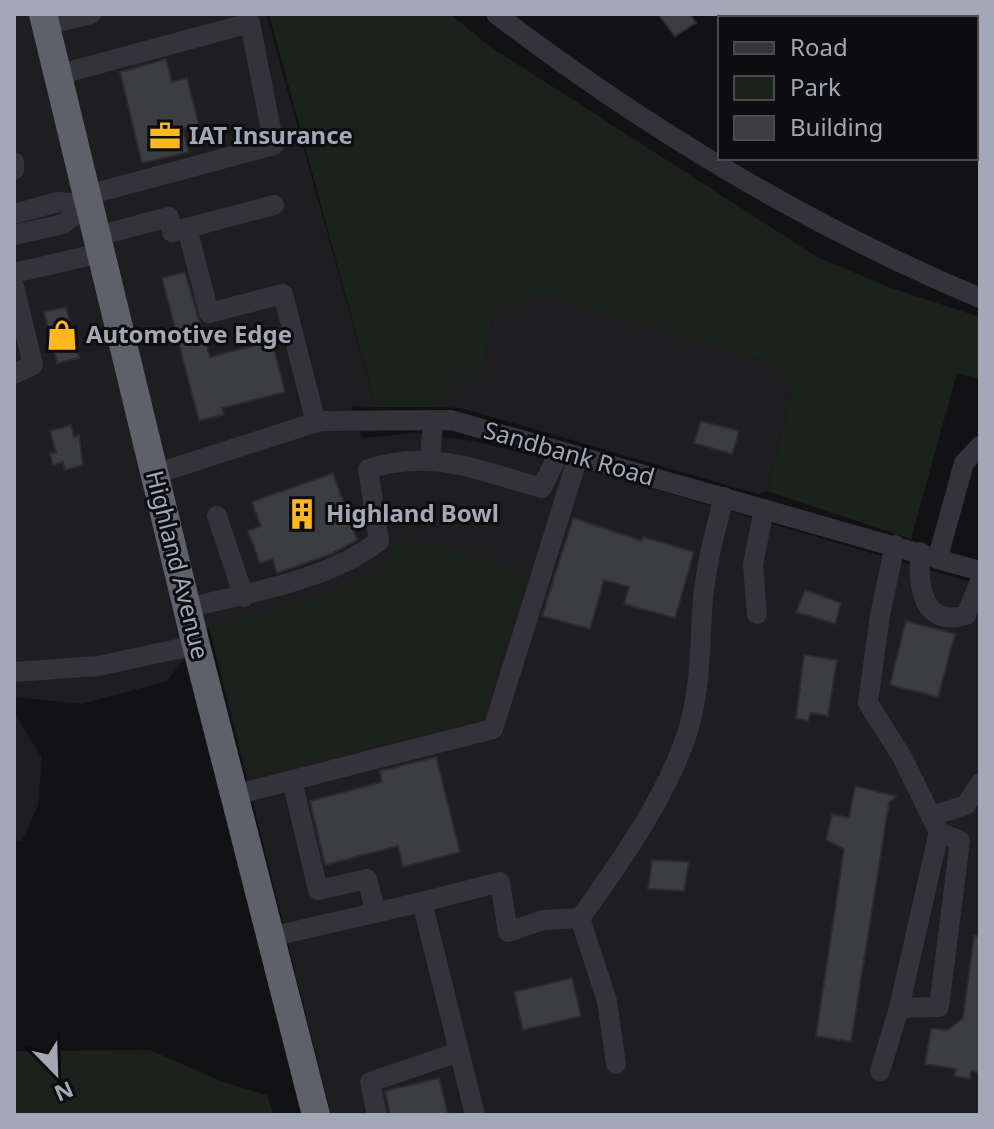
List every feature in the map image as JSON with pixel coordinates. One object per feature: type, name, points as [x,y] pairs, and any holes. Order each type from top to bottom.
[{"type":"highway","name":"Highland Avenue","points":[[44,20],[196,645],[316,1115]]},
{"type":"street","points":[[44,20],[89,14]]},
{"type":"street","points":[[496,14],[573,73],[695,149],[920,273],[980,298]]},
{"type":"street","points":[[14,214],[58,202],[88,200],[274,145],[250,23],[57,75]]},
{"type":"street","points":[[14,162],[14,170]]},
{"type":"street","points":[[14,235],[63,224],[88,200]]},
{"type":"street","points":[[14,273],[169,217],[172,232],[274,205]]},
{"type":"street","points":[[187,228],[209,313],[283,294],[316,423]]},
{"type":"street","points":[[14,286],[33,365],[14,374]]},
{"type":"street","points":[[430,458],[433,420]]},
{"type":"street","name":"Sandbank Road","points":[[155,474],[316,423],[451,420],[980,571]]},
{"type":"street","points":[[980,446],[964,463],[919,582],[929,608],[940,616],[953,619],[966,615],[980,581]]},
{"type":"street","points":[[187,608],[244,597],[360,556],[379,541],[368,469],[399,459],[430,458],[542,488],[568,454]]},
{"type":"street","points":[[234,795],[493,729],[568,454]]},
{"type":"street","points":[[580,918],[619,864],[673,767],[689,728],[701,671],[702,610],[709,557],[724,497]]},
{"type":"street","points":[[757,614],[753,565],[764,509]]},
{"type":"street","points":[[217,516],[244,597]]},
{"type":"street","points":[[895,545],[880,615],[868,703],[902,757],[935,824],[960,841],[939,1007],[899,1008]]},
{"type":"street","points":[[14,672],[98,666],[196,645]]},
{"type":"street","points":[[292,780],[318,890],[367,879],[376,913]]},
{"type":"street","points":[[880,1071],[899,1008],[935,824],[966,805],[980,783]]},
{"type":"street","points":[[270,937],[500,882],[508,932],[543,920],[580,918]]},
{"type":"street","points":[[422,902],[475,1115]]},
{"type":"street","points":[[580,918],[607,1001],[616,1064]]},
{"type":"street","points":[[377,1115],[370,1082],[459,1052]]},
{"type":"shaded area","points":[[14,14],[266,14],[376,407],[351,406],[363,438],[416,433],[473,441],[575,466],[980,585],[980,1115],[331,1115],[209,627],[167,681],[82,704],[14,697]]},
{"type":"shaded area","points":[[538,293],[759,360],[779,374],[792,394],[767,491],[758,494],[461,408],[433,407],[459,377],[480,381],[492,318]]},
{"type":"shaded area","points":[[14,713],[42,758],[38,805],[22,841],[14,840]]},
{"type":"green space","points":[[269,14],[450,14],[488,45],[817,257],[891,288],[980,317],[980,379],[957,373],[911,539],[767,491],[792,394],[779,374],[759,360],[538,294],[492,318],[480,382],[459,377],[433,407],[376,407]]},
{"type":"green space","points":[[391,542],[430,544],[519,569],[525,582],[482,720],[249,777],[209,626],[328,594],[392,563]]},
{"type":"green space","points":[[150,1050],[223,1082],[267,1095],[274,1115],[14,1115],[14,1051]]},
{"type":"building","points":[[658,14],[690,14],[696,23],[675,36]]},
{"type":"building","points":[[166,59],[172,82],[187,78],[199,125],[183,129],[189,152],[142,163],[120,72]]},
{"type":"building","points":[[185,272],[210,357],[272,341],[285,392],[222,408],[224,414],[199,421],[162,278]]},
{"type":"building","name":"Automotive Edge","points":[[66,307],[79,358],[57,363],[44,312]]},
{"type":"building","points":[[701,421],[739,431],[732,454],[694,443]]},
{"type":"building","points":[[71,425],[74,437],[79,435],[83,465],[65,470],[63,462],[53,465],[50,454],[56,452],[50,431]]},
{"type":"building","name":"Highland Bowl","points":[[333,473],[357,540],[331,554],[277,573],[272,559],[260,563],[248,531],[261,526],[252,502]]},
{"type":"building","points":[[573,518],[642,541],[643,537],[694,552],[675,618],[624,604],[629,587],[604,580],[590,629],[542,616]]},
{"type":"building","points":[[805,590],[841,603],[835,624],[796,612]]},
{"type":"building","points":[[906,621],[955,634],[938,697],[890,685]]},
{"type":"building","points":[[804,655],[837,660],[828,716],[811,713],[808,721],[796,718]]},
{"type":"building","points":[[436,757],[460,852],[403,867],[398,846],[325,865],[310,801],[382,782],[380,771]]},
{"type":"building","points":[[855,786],[896,796],[889,803],[851,1042],[816,1036],[844,849],[826,840],[832,814],[849,818]]},
{"type":"building","points":[[652,860],[689,862],[684,891],[648,889]]},
{"type":"building","points":[[974,936],[980,936],[980,1073],[971,1071],[970,1079],[954,1076],[956,1069],[925,1064],[931,1028],[948,1030],[963,1018]]},
{"type":"building","points":[[572,978],[581,1016],[523,1030],[514,992]]},
{"type":"building","points":[[439,1078],[448,1115],[390,1115],[385,1091]]},
{"type":"place","name":"IAT Insurance","points":[[165,136]]},
{"type":"place","name":"Automotive Edge","points":[[62,335]]},
{"type":"place","name":"Highland Bowl","points":[[302,514]]}]
